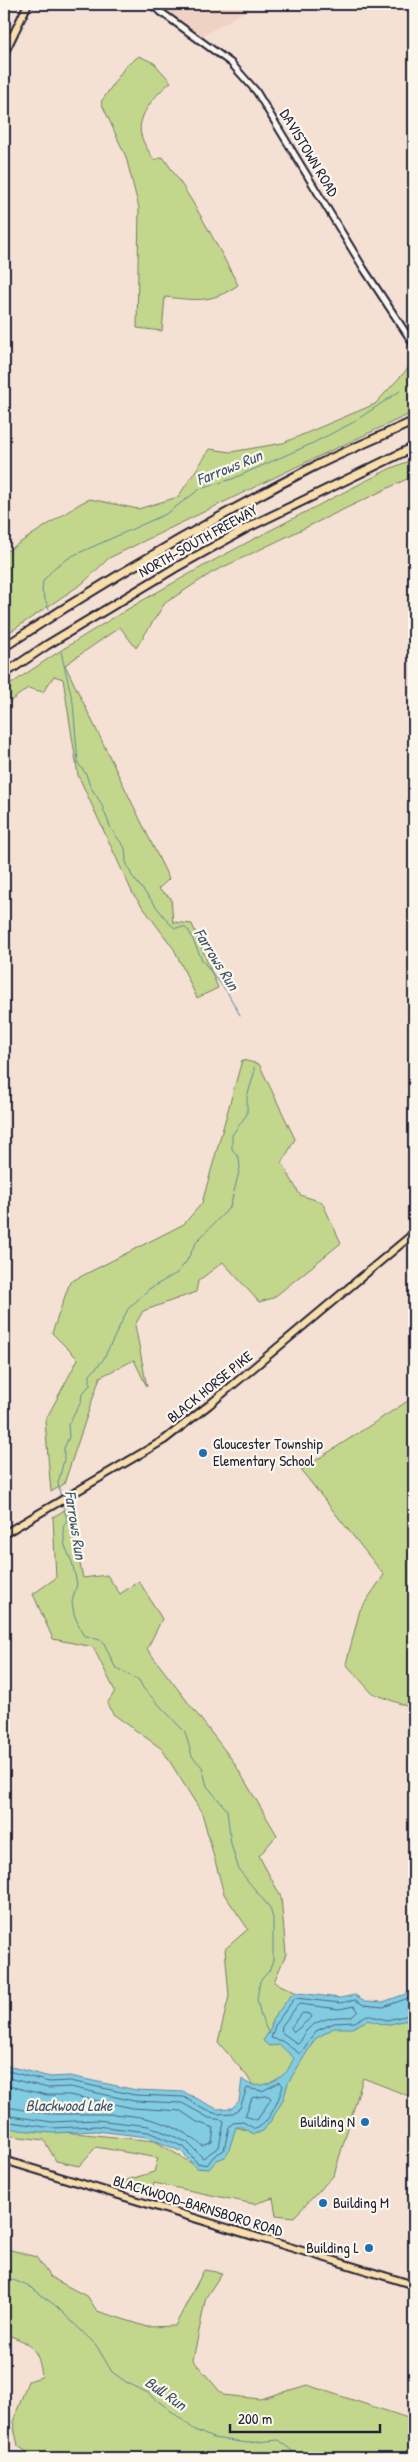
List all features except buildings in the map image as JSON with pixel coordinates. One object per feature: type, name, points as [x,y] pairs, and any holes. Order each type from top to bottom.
[{"type":"highway","name":"NORTH-SOUTH FREEWAY","points":[[4,647],[76,601],[197,529],[313,467],[414,421]]},
{"type":"highway","name":"NORTH-SOUTH FREEWAY","points":[[4,674],[47,645],[249,526],[414,446]]},
{"type":"main road","points":[[4,54],[28,4]]},
{"type":"main road","name":"BLACK HORSE PIKE","points":[[4,1534],[164,1440],[414,1233]]},
{"type":"main road","name":"BLACKWOOD-BARNSBORO ROAD","points":[[4,2160],[414,2285]]},
{"type":"street","name":"DAVISTOWN ROAD","points":[[150,4],[231,64],[256,92],[364,269],[414,345]]},
{"type":"shaded area","points":[[150,4],[257,4],[198,39]]},
{"type":"green space","points":[[139,56],[154,63],[171,82],[154,98],[145,112],[140,127],[143,141],[154,160],[163,157],[184,188],[203,219],[238,285],[211,298],[194,300],[165,297],[162,331],[137,328],[139,208],[126,157],[101,102],[125,67]]},
{"type":"green space","points":[[414,362],[414,412],[109,558],[83,583],[4,636],[4,553],[90,499],[138,509],[178,497],[210,449],[231,452],[283,443],[375,404]]},
{"type":"green space","points":[[414,459],[414,494],[407,479],[213,572],[165,603],[136,648],[120,627],[65,665],[169,879],[158,889],[171,898],[173,922],[192,924],[218,988],[197,998],[174,949],[133,894],[78,775],[63,679],[54,676],[43,692],[28,688],[4,706],[4,689],[97,628],[192,572],[389,469]]},
{"type":"green space","points":[[242,1060],[259,1064],[295,1139],[282,1163],[300,1195],[322,1202],[341,1243],[273,1298],[259,1302],[223,1262],[198,1281],[196,1292],[143,1311],[135,1325],[147,1387],[134,1360],[100,1377],[64,1484],[51,1492],[45,1421],[78,1359],[52,1333],[70,1282],[184,1224],[202,1203]]},
{"type":"green space","points":[[414,1397],[414,1709],[372,1693],[346,1664],[360,1610],[384,1575],[301,1470]]},
{"type":"green space","points":[[68,1508],[83,1578],[107,1575],[120,1594],[139,1581],[162,1619],[147,1649],[233,1761],[277,1835],[259,1856],[281,1897],[286,1954],[274,1982],[297,1993],[414,2018],[414,2050],[411,2049],[408,2063],[414,2066],[414,2098],[363,2078],[334,2175],[294,2217],[276,2215],[273,2198],[254,2204],[154,2183],[151,2192],[124,2184],[127,2180],[154,2172],[158,2158],[96,2147],[79,2166],[56,2161],[44,2140],[4,2135],[4,2126],[155,2141],[201,2169],[227,2147],[235,2127],[259,2133],[273,2118],[247,2076],[218,2042],[229,1996],[225,1949],[248,1929],[224,1894],[202,1813],[162,1749],[113,1714],[107,1704],[115,1691],[93,1647],[53,1639],[33,1594],[56,1578],[53,1517]]},
{"type":"green space","points":[[4,2248],[36,2257],[50,2277],[88,2297],[97,2311],[148,2327],[175,2326],[204,2270],[222,2273],[206,2297],[193,2360],[223,2395],[260,2399],[307,2385],[414,2420],[414,2458],[108,2458],[104,2456],[36,2458],[18,2446],[13,2422],[28,2381],[42,2377],[41,2367],[36,2353],[27,2343],[4,2334]]},
{"type":"water","name":"Blackwood Lake","points":[[414,1991],[414,2018],[387,2025],[368,2020],[352,2028],[334,2028],[315,2039],[288,2083],[283,2100],[263,2131],[254,2134],[242,2127],[236,2127],[228,2153],[225,2157],[217,2160],[209,2169],[196,2168],[182,2152],[147,2137],[97,2131],[52,2133],[19,2130],[4,2126],[4,2065],[50,2077],[70,2076],[136,2090],[184,2092],[217,2109],[232,2108],[239,2101],[242,2079],[252,2085],[268,2083],[285,2074],[294,2058],[280,2045],[269,2046],[263,2041],[271,2028],[272,2020],[292,1994],[299,1993],[340,1998],[355,1995],[365,2001],[383,2002]]},
{"type":"waterway","name":"Farrows Run","points":[[49,609],[42,591],[43,581],[55,567],[72,556],[166,514],[200,489],[232,479],[311,444],[352,423],[400,391]]},
{"type":"waterway","name":"Farrows Run","points":[[61,652],[73,703],[78,763],[101,803],[111,829],[125,848],[126,862],[132,876],[170,924],[175,928],[184,927],[189,931],[202,960],[227,992],[240,1015]]},
{"type":"waterway","name":"Farrows Run","points":[[61,1499],[58,1483],[64,1460],[64,1448],[69,1437],[68,1425],[81,1402],[82,1394],[90,1385],[90,1375],[103,1360],[128,1309],[149,1289],[177,1273],[186,1262],[197,1241],[230,1207],[240,1168],[239,1158],[232,1149],[232,1135],[247,1114],[247,1097],[254,1074],[254,1067]]},
{"type":"waterway","name":"Farrows Run","points":[[62,1503],[67,1519],[63,1528],[65,1546],[72,1562],[77,1584],[72,1602],[74,1614],[83,1635],[103,1641],[115,1667],[139,1680],[143,1688],[185,1732],[192,1756],[202,1767],[207,1786],[227,1810],[231,1844],[239,1870],[270,1908],[273,1918],[273,1960],[269,1971],[260,1981],[257,1999],[261,2017],[269,2034]]},
{"type":"waterway","name":"Bull Run","points":[[4,2276],[32,2288],[57,2307],[96,2345],[112,2372],[126,2382],[148,2393],[195,2430],[213,2438],[248,2443],[278,2440],[295,2453],[329,2454],[348,2458]]},
{"type":"waterway","name":"Bull Run","points":[[371,2458],[386,2458]]},
{"type":"place","name":"Gloucester Township Elementary School","points":[[203,1453]]},
{"type":"place","name":"Building N","points":[[365,2122]]},
{"type":"place","name":"Building M","points":[[323,2203]]},
{"type":"place","name":"Building L","points":[[369,2248]]}]
